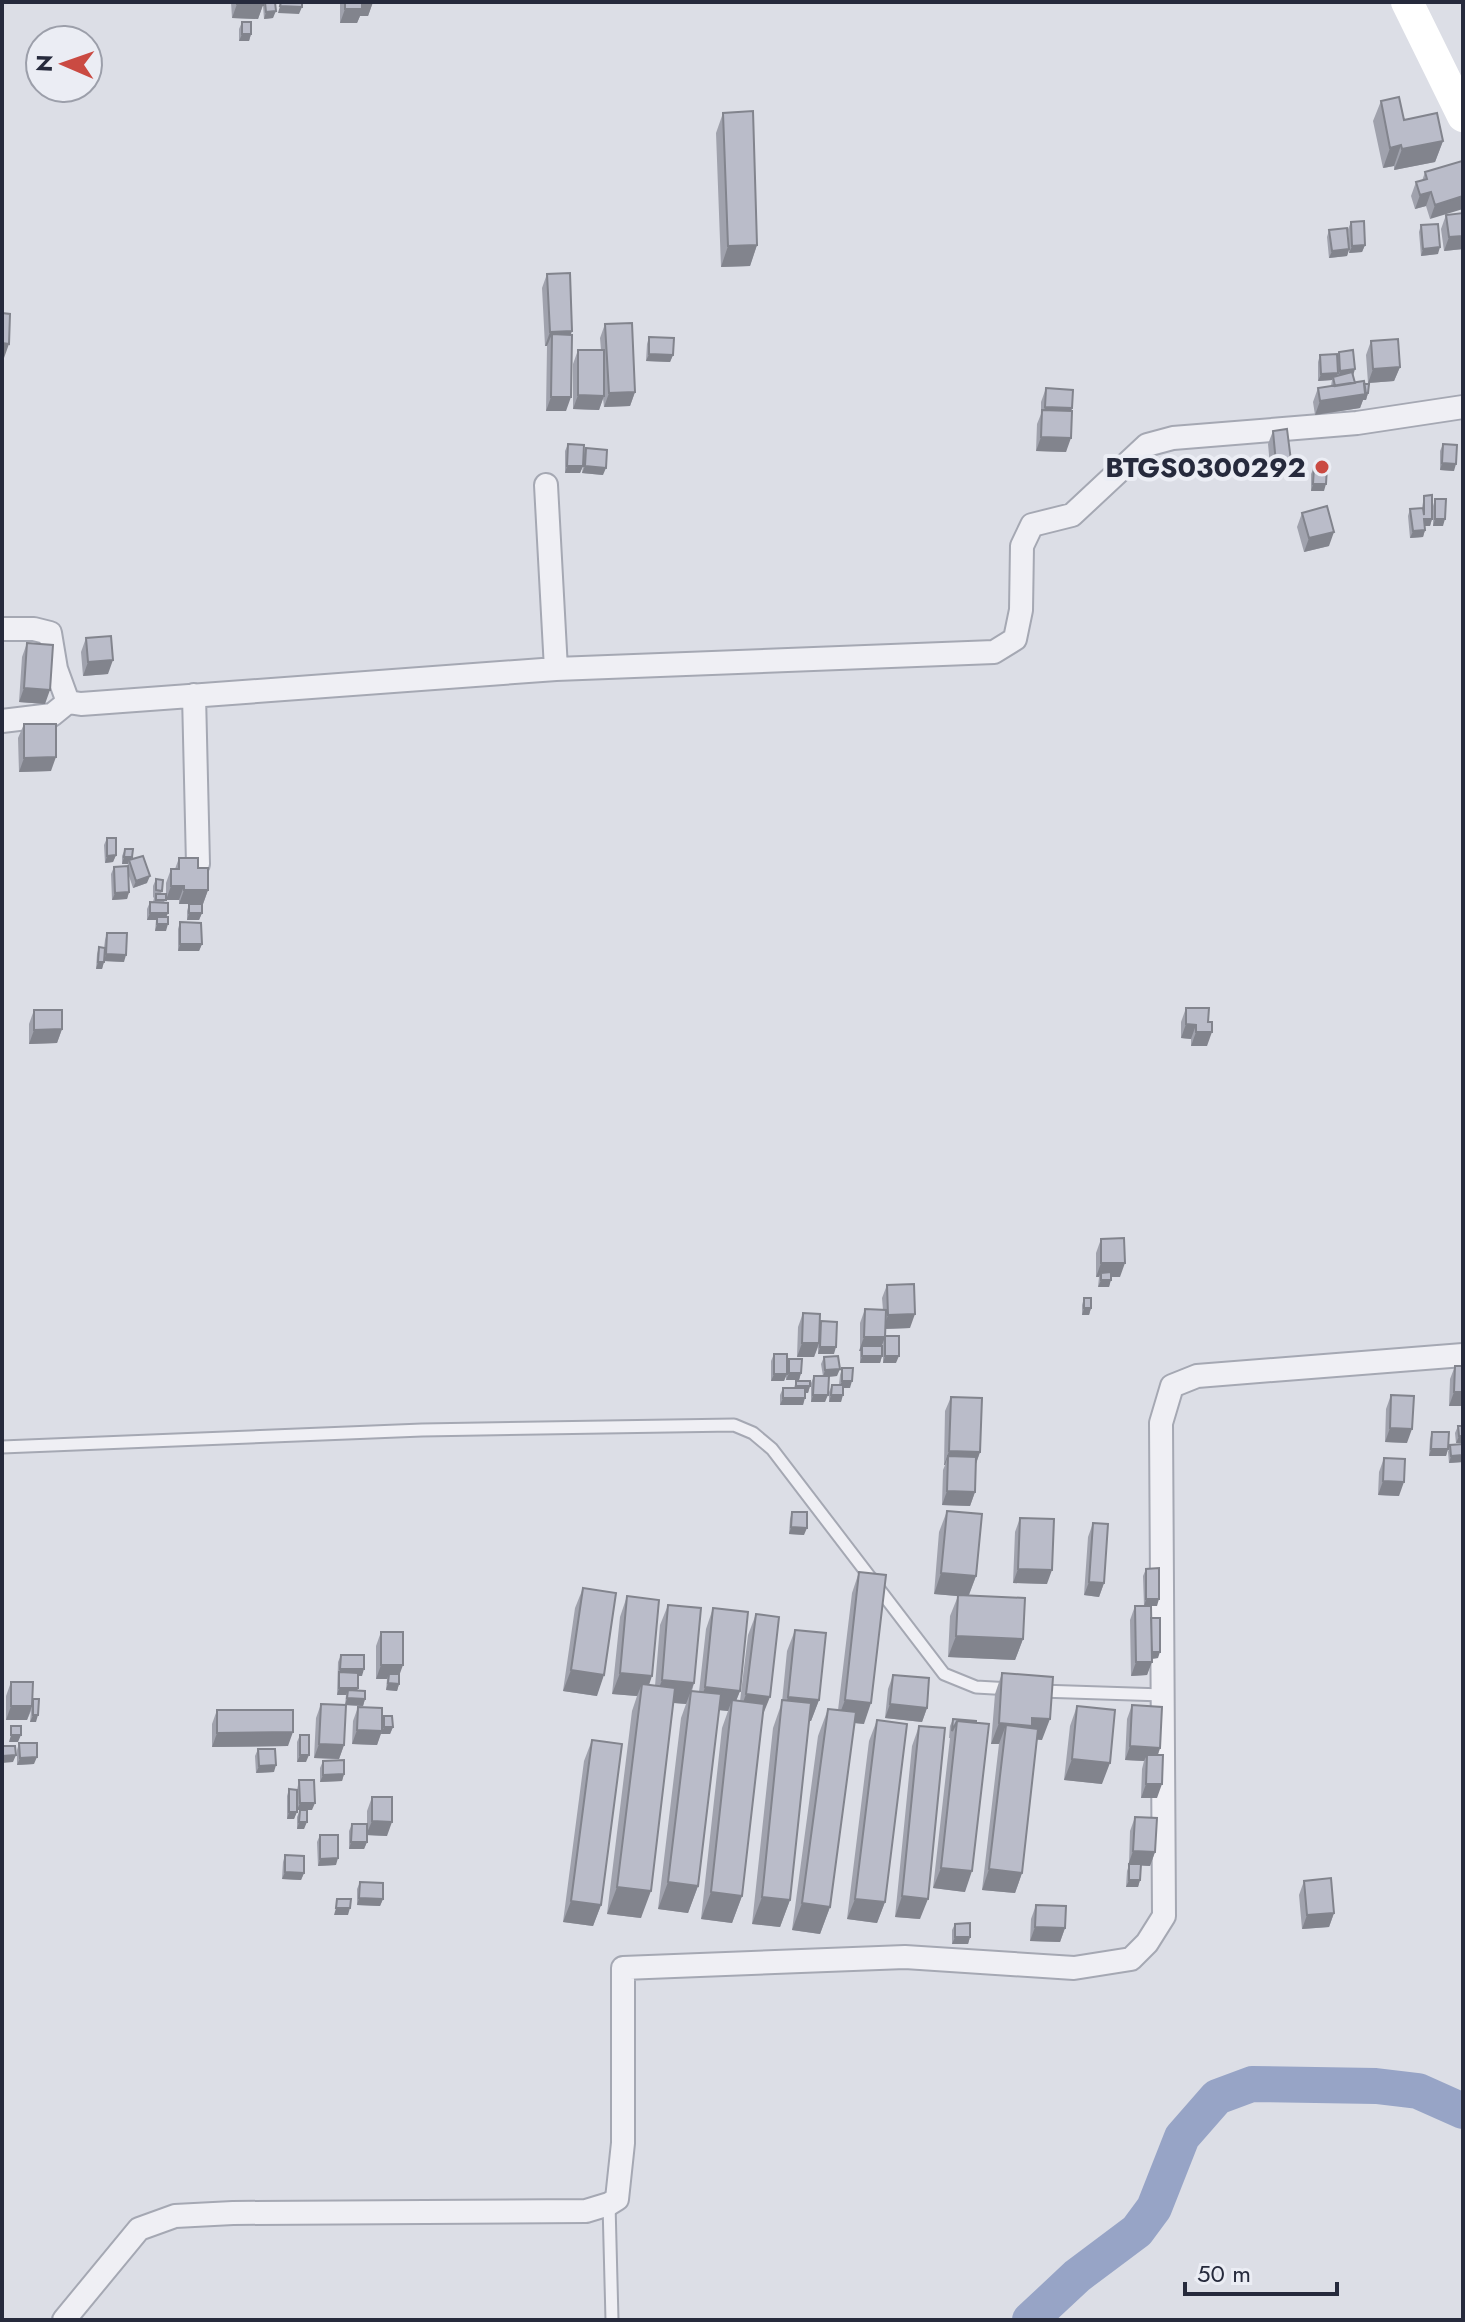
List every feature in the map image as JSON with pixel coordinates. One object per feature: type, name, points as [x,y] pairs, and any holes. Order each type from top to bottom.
[{"type":"main road","points":[[1407,2],[1463,116]]},
{"type":"street","points":[[2,721],[52,715],[68,702],[81,704],[556,669],[994,652],[1015,639],[1021,610],[1022,546],[1032,525],[1072,515],[1147,445],[1173,438],[1357,423],[1463,407]]},
{"type":"street","points":[[546,485],[556,669]]},
{"type":"street","points":[[2,629],[34,629],[50,633],[56,669],[68,702]]},
{"type":"street","points":[[194,695],[198,864]]},
{"type":"street","points":[[64,2320],[139,2229],[175,2216],[586,2211],[617,2199],[623,2143],[623,1968],[905,1957],[1074,1968],[1131,1959],[1147,1943],[1164,1916],[1161,1423],[1172,1386],[1197,1376],[1463,1355]]},
{"type":"lane","points":[[2,1447],[422,1430],[734,1425],[753,1433],[772,1449],[944,1674],[976,1687],[1163,1695]]},
{"type":"lane","points":[[609,2204],[612,2320]]},
{"type":"building","points":[[263,2],[263,5],[237,4]]},
{"type":"building","points":[[265,2],[275,2],[276,11],[266,12]]},
{"type":"building","points":[[281,2],[302,2],[302,7],[280,6]]},
{"type":"building","points":[[345,2],[362,2],[362,9],[345,9]]},
{"type":"building","points":[[242,22],[251,22],[251,34],[242,34]]},
{"type":"building","points":[[1399,97],[1404,120],[1437,113],[1443,141],[1402,149],[1401,145],[1390,148],[1381,101]]},
{"type":"building","points":[[753,111],[757,245],[728,246],[723,113]]},
{"type":"building","points":[[1462,161],[1463,196],[1435,205],[1431,192],[1420,195],[1416,182],[1427,179],[1425,172]]},
{"type":"building","points":[[1463,213],[1463,236],[1449,237],[1446,215]]},
{"type":"building","points":[[1364,221],[1365,245],[1352,246],[1351,222]]},
{"type":"building","points":[[1438,224],[1440,247],[1423,249],[1421,225]]},
{"type":"building","points":[[1347,228],[1349,249],[1332,251],[1329,230]]},
{"type":"building","points":[[570,273],[572,331],[550,332],[547,274]]},
{"type":"building","points":[[2,313],[10,314],[9,344],[2,343]]},
{"type":"building","points":[[632,323],[635,392],[609,393],[605,324]]},
{"type":"building","points":[[552,334],[572,335],[571,397],[551,397]]},
{"type":"building","points":[[649,337],[674,338],[673,355],[649,354]]},
{"type":"building","points":[[1398,339],[1400,367],[1373,369],[1371,341]]},
{"type":"building","points":[[578,350],[604,350],[604,396],[578,395]]},
{"type":"building","points":[[1353,350],[1355,369],[1340,371],[1339,352]]},
{"type":"building","points":[[1337,354],[1338,373],[1321,374],[1320,355]]},
{"type":"building","points":[[1352,372],[1355,383],[1335,386],[1333,377]]},
{"type":"building","points":[[1364,381],[1366,394],[1320,401],[1318,388]]},
{"type":"building","points":[[1046,388],[1073,390],[1072,408],[1045,407]]},
{"type":"building","points":[[1042,410],[1072,411],[1071,438],[1041,437]]},
{"type":"building","points":[[1287,429],[1291,461],[1276,463],[1273,431]]},
{"type":"building","points":[[568,444],[584,445],[583,466],[567,466]]},
{"type":"building","points":[[1443,444],[1457,445],[1456,464],[1442,463]]},
{"type":"building","points":[[586,448],[607,450],[606,468],[585,466]]},
{"type":"building","points":[[1314,467],[1327,467],[1326,484],[1313,484]]},
{"type":"building","points":[[1432,495],[1432,519],[1424,519],[1425,530],[1413,531],[1410,509],[1423,508],[1424,515],[1424,496]]},
{"type":"building","points":[[1435,499],[1446,499],[1445,519],[1435,519]]},
{"type":"building","points":[[1327,506],[1334,532],[1309,538],[1302,513]]},
{"type":"building","points":[[111,636],[113,660],[88,662],[86,638]]},
{"type":"building","points":[[27,643],[53,645],[50,690],[24,688]]},
{"type":"building","points":[[24,724],[56,724],[56,757],[24,758]]},
{"type":"building","points":[[107,838],[116,838],[116,855],[107,856]]},
{"type":"building","points":[[125,849],[133,849],[132,857],[124,857]]},
{"type":"building","points":[[143,856],[150,876],[136,881],[129,860]]},
{"type":"building","points":[[179,858],[198,858],[198,868],[208,868],[208,890],[184,890],[184,886],[171,886],[171,869],[179,869]]},
{"type":"building","points":[[128,866],[129,892],[115,893],[114,867]]},
{"type":"building","points":[[156,879],[163,880],[162,891],[156,890]]},
{"type":"building","points":[[156,894],[166,894],[166,900],[156,900]]},
{"type":"building","points":[[150,902],[168,903],[168,913],[150,913]]},
{"type":"building","points":[[189,904],[202,904],[202,913],[189,913]]},
{"type":"building","points":[[157,917],[168,917],[168,924],[157,924]]},
{"type":"building","points":[[180,922],[201,923],[202,944],[180,944]]},
{"type":"building","points":[[107,933],[127,933],[126,955],[106,954]]},
{"type":"building","points":[[99,947],[105,948],[104,962],[98,962]]},
{"type":"building","points":[[1186,1008],[1209,1008],[1208,1022],[1212,1022],[1212,1032],[1196,1032],[1196,1025],[1186,1024]]},
{"type":"building","points":[[34,1010],[62,1010],[62,1029],[34,1030]]},
{"type":"building","points":[[1124,1238],[1125,1263],[1101,1263],[1101,1239]]},
{"type":"building","points":[[1111,1272],[1111,1280],[1101,1280],[1101,1273]]},
{"type":"building","points":[[914,1284],[915,1314],[888,1315],[887,1285]]},
{"type":"building","points":[[1084,1298],[1091,1298],[1091,1308],[1084,1308]]},
{"type":"building","points":[[865,1309],[886,1310],[885,1337],[864,1337]]},
{"type":"building","points":[[803,1313],[820,1314],[819,1343],[802,1343]]},
{"type":"building","points":[[821,1321],[837,1322],[836,1347],[820,1347]]},
{"type":"building","points":[[885,1336],[899,1336],[899,1356],[885,1356]]},
{"type":"building","points":[[862,1346],[882,1346],[882,1356],[862,1356]]},
{"type":"building","points":[[774,1354],[787,1354],[787,1374],[774,1374]]},
{"type":"building","points":[[838,1356],[840,1369],[825,1370],[824,1357]]},
{"type":"building","points":[[789,1359],[802,1359],[801,1373],[789,1373]]},
{"type":"building","points":[[1455,1366],[1463,1366],[1463,1392],[1454,1392]]},
{"type":"building","points":[[842,1368],[853,1368],[852,1381],[842,1381]]},
{"type":"building","points":[[814,1376],[829,1376],[828,1395],[813,1395]]},
{"type":"building","points":[[796,1381],[810,1381],[810,1386],[796,1386]]},
{"type":"building","points":[[832,1385],[843,1385],[843,1395],[831,1395]]},
{"type":"building","points":[[783,1388],[805,1388],[805,1398],[783,1398]]},
{"type":"building","points":[[1391,1395],[1414,1396],[1412,1429],[1390,1428]]},
{"type":"building","points":[[951,1397],[982,1398],[980,1452],[949,1451]]},
{"type":"building","points":[[1458,1426],[1463,1426],[1463,1436],[1459,1436]]},
{"type":"building","points":[[1432,1432],[1449,1432],[1448,1449],[1431,1449]]},
{"type":"building","points":[[1463,1444],[1463,1455],[1451,1456],[1450,1445]]},
{"type":"building","points":[[948,1456],[976,1457],[975,1492],[947,1491]]},
{"type":"building","points":[[1384,1458],[1405,1459],[1404,1482],[1383,1481]]},
{"type":"building","points":[[947,1511],[982,1514],[976,1576],[941,1573]]},
{"type":"building","points":[[792,1512],[807,1512],[807,1528],[791,1527]]},
{"type":"building","points":[[1020,1518],[1054,1519],[1052,1570],[1018,1569]]},
{"type":"building","points":[[1093,1523],[1108,1524],[1104,1583],[1089,1582]]},
{"type":"building","points":[[1159,1568],[1159,1599],[1146,1599],[1146,1569]]},
{"type":"building","points":[[859,1572],[886,1575],[871,1703],[845,1700]]},
{"type":"building","points":[[583,1588],[616,1593],[604,1675],[571,1670]]},
{"type":"building","points":[[958,1595],[1025,1598],[1023,1639],[956,1636]]},
{"type":"building","points":[[627,1596],[659,1600],[652,1676],[620,1673]]},
{"type":"building","points":[[668,1605],[701,1608],[694,1683],[662,1680]]},
{"type":"building","points":[[1135,1606],[1151,1606],[1152,1662],[1136,1662]]},
{"type":"building","points":[[713,1608],[748,1612],[740,1691],[705,1687]]},
{"type":"building","points":[[756,1614],[779,1617],[770,1697],[746,1694]]},
{"type":"building","points":[[1151,1618],[1160,1618],[1160,1652],[1152,1652]]},
{"type":"building","points":[[795,1630],[826,1633],[819,1700],[788,1697]]},
{"type":"building","points":[[381,1632],[403,1632],[403,1665],[381,1665]]},
{"type":"building","points":[[341,1655],[364,1655],[364,1669],[340,1669]]},
{"type":"building","points":[[339,1672],[358,1673],[358,1688],[339,1688]]},
{"type":"building","points":[[1002,1673],[1053,1677],[1050,1719],[1032,1718],[1032,1726],[999,1723]]},
{"type":"building","points":[[389,1674],[399,1674],[399,1684],[388,1683]]},
{"type":"building","points":[[893,1675],[929,1678],[927,1708],[890,1704]]},
{"type":"building","points":[[11,1682],[33,1682],[32,1706],[11,1706]]},
{"type":"building","points":[[642,1684],[675,1688],[651,1891],[617,1887]]},
{"type":"building","points":[[348,1690],[365,1691],[365,1699],[347,1698]]},
{"type":"building","points":[[691,1691],[721,1694],[698,1886],[668,1882]]},
{"type":"building","points":[[33,1699],[39,1699],[38,1715],[33,1715]]},
{"type":"building","points":[[732,1700],[764,1704],[742,1896],[711,1892]]},
{"type":"building","points":[[782,1700],[811,1703],[790,1900],[762,1897]]},
{"type":"building","points":[[321,1704],[346,1705],[344,1745],[319,1744]]},
{"type":"building","points":[[1132,1705],[1162,1707],[1160,1748],[1130,1746]]},
{"type":"building","points":[[1077,1706],[1115,1710],[1110,1763],[1072,1759]]},
{"type":"building","points":[[358,1707],[382,1708],[382,1731],[357,1730]]},
{"type":"building","points":[[828,1709],[856,1712],[830,1907],[802,1903]]},
{"type":"building","points":[[217,1710],[293,1710],[293,1732],[217,1733]]},
{"type":"building","points":[[384,1716],[392,1716],[393,1727],[384,1727]]},
{"type":"building","points":[[953,1719],[976,1723],[957,1721],[952,1731]]},
{"type":"building","points":[[877,1720],[907,1724],[885,1902],[855,1899]]},
{"type":"building","points":[[957,1721],[989,1724],[972,1871],[941,1868]]},
{"type":"building","points":[[1006,1725],[1038,1729],[1022,1873],[989,1869]]},
{"type":"building","points":[[11,1726],[21,1726],[21,1735],[11,1735]]},
{"type":"building","points":[[919,1726],[945,1728],[928,1899],[902,1896]]},
{"type":"building","points":[[300,1735],[309,1735],[309,1755],[300,1755]]},
{"type":"building","points":[[592,1740],[622,1744],[601,1905],[571,1901]]},
{"type":"building","points":[[19,1743],[37,1743],[37,1757],[20,1758]]},
{"type":"building","points":[[2,1746],[15,1746],[16,1755],[2,1756]]},
{"type":"building","points":[[258,1749],[275,1749],[276,1765],[259,1766]]},
{"type":"building","points":[[1147,1755],[1163,1755],[1162,1784],[1146,1784]]},
{"type":"building","points":[[344,1760],[344,1774],[323,1775],[323,1761]]},
{"type":"building","points":[[299,1780],[314,1780],[315,1803],[300,1803]]},
{"type":"building","points":[[289,1789],[297,1790],[297,1812],[289,1812]]},
{"type":"building","points":[[372,1797],[392,1797],[392,1822],[372,1821]]},
{"type":"building","points":[[300,1810],[307,1810],[307,1822],[299,1822]]},
{"type":"building","points":[[1135,1817],[1157,1818],[1155,1852],[1133,1851]]},
{"type":"building","points":[[352,1824],[367,1824],[367,1842],[351,1842]]},
{"type":"building","points":[[320,1835],[338,1835],[338,1858],[320,1859]]},
{"type":"building","points":[[285,1855],[304,1856],[304,1873],[285,1872]]},
{"type":"building","points":[[1129,1864],[1141,1864],[1140,1880],[1129,1880]]},
{"type":"building","points":[[1331,1878],[1334,1913],[1307,1915],[1304,1881]]},
{"type":"building","points":[[360,1882],[383,1883],[383,1899],[359,1898]]},
{"type":"building","points":[[337,1899],[351,1899],[350,1908],[336,1908]]},
{"type":"building","points":[[1036,1905],[1066,1906],[1065,1928],[1035,1927]]},
{"type":"building","points":[[970,1923],[970,1937],[955,1937],[955,1924]]},
{"type":"waterway","points":[[1030,2320],[1077,2276],[1137,2231],[1154,2208],[1182,2137],[1217,2097],[1252,2084],[1376,2086],[1418,2091],[1463,2111]]},
{"type":"place","name":"BTGS0300292","points":[[1322,467]]}]
